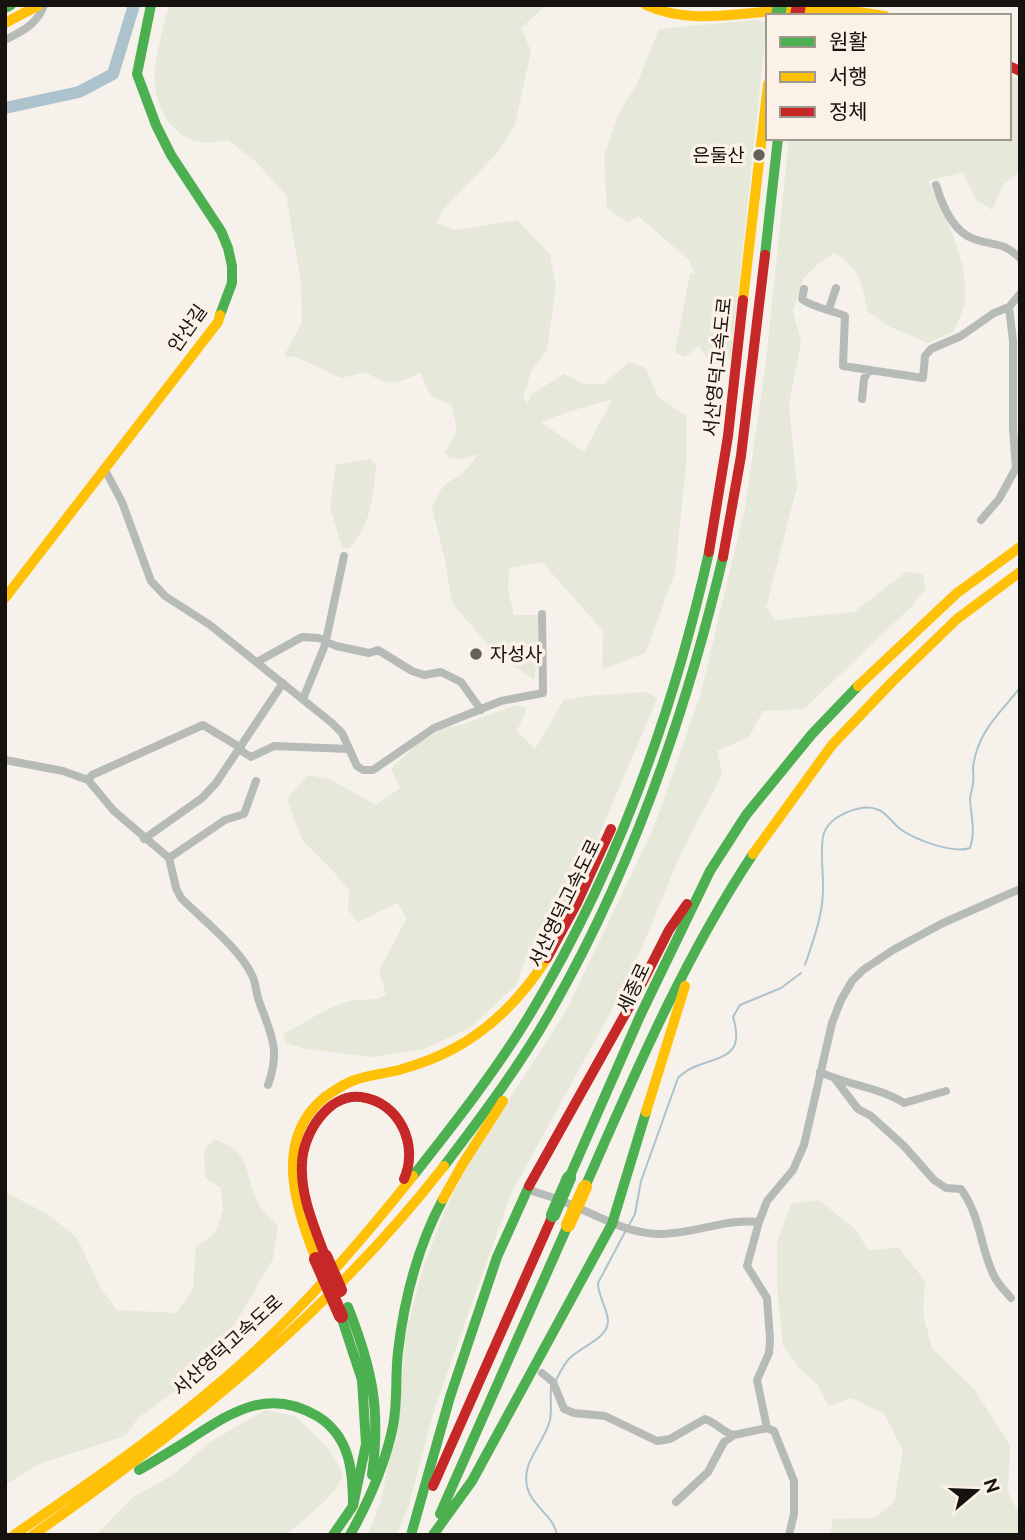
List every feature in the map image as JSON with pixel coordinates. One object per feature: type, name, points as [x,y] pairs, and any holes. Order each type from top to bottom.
[{"type":"main road","points":[[5,8],[11,5]]},
{"type":"main road","points":[[5,23],[41,5]]},
{"type":"main road","name":"안산길","points":[[5,598],[218,322],[232,284],[232,266],[221,231],[171,155],[152,116],[137,74],[151,5]]},
{"type":"main road","points":[[646,5],[669,15],[730,15],[793,9],[859,14]]},
{"type":"main road","name":"서산영덕고속도로","points":[[14,1535],[119,1461],[252,1353],[375,1223],[478,1092],[536,1003],[618,837],[662,720],[690,633],[725,472],[766,96]]},
{"type":"main road","name":"서산영덕고속도로","points":[[33,1535],[127,1469],[196,1415],[262,1360],[331,1295],[390,1232],[440,1172],[494,1098],[551,1010],[634,841],[677,721],[707,621],[723,557],[738,474],[778,140]]},
{"type":"main road","name":"세종로","points":[[411,1535],[640,1016],[710,871],[754,805],[812,734],[878,664],[957,593],[1020,547]]},
{"type":"main road","name":"세종로","points":[[432,1535],[656,1027],[729,890],[832,745],[957,619],[1020,572]]},
{"type":"main road","points":[[333,1535],[359,1507],[366,1416],[362,1380],[344,1312],[298,1208],[291,1170],[296,1135],[313,1107],[338,1087],[435,1058],[474,1039],[529,986],[569,916],[662,720]]},
{"type":"main road","points":[[411,1535],[454,1384],[497,1256],[527,1189],[637,993],[669,930],[710,871]]},
{"type":"main road","points":[[432,1535],[472,1481],[617,1224],[664,1050],[703,937]]},
{"type":"main road","points":[[350,1535],[359,1507],[385,1457],[396,1407],[398,1353],[405,1310],[427,1232],[452,1178],[503,1101],[551,1010]]},
{"type":"main road","points":[[321,1257],[304,1194],[303,1150],[313,1124],[329,1108],[342,1100],[361,1097],[380,1104],[398,1118],[413,1154],[410,1170],[375,1223]]},
{"type":"main road","points":[[75,1506],[176,1448],[228,1414],[253,1404],[283,1402],[308,1409],[343,1439],[359,1507]]},
{"type":"street","points":[[5,40],[27,29],[40,17],[41,5]]},
{"type":"street","points":[[936,185],[944,208],[964,234],[973,239],[1005,245],[1020,258]]},
{"type":"street","points":[[829,309],[836,288]]},
{"type":"street","points":[[804,289],[803,299],[807,303],[845,317],[843,366],[923,378],[925,356],[931,349],[961,336],[995,313],[1009,307],[1020,294]]},
{"type":"street","points":[[981,520],[999,499],[1016,468],[1013,429],[1014,351],[1009,307]]},
{"type":"street","points":[[862,399],[864,379],[869,370]]},
{"type":"street","points":[[104,468],[122,502],[151,581],[165,596],[210,625],[332,723],[342,733],[357,766],[363,770],[373,770],[434,728],[501,701],[542,693],[542,614]]},
{"type":"street","points":[[303,699],[326,642],[344,556]]},
{"type":"street","points":[[257,662],[302,637],[319,638],[336,646],[369,653],[379,650],[412,671],[424,675],[441,672],[461,682],[481,710]]},
{"type":"street","points":[[144,839],[202,798],[216,783],[283,683]]},
{"type":"street","points":[[88,780],[92,775],[203,725],[251,757],[274,746],[349,749]]},
{"type":"street","points":[[5,760],[63,771],[88,780],[114,811],[169,858],[181,898],[234,951],[253,975],[276,1051],[268,1086]]},
{"type":"street","points":[[169,858],[225,820],[244,814],[256,781]]},
{"type":"street","points":[[767,1428],[757,1380],[769,1353],[771,1339],[767,1298],[747,1266],[767,1201],[793,1170],[804,1147],[832,1023],[841,1000],[852,981],[863,970],[893,950],[943,923],[1020,889]]},
{"type":"street","points":[[820,1072],[893,1096],[904,1103],[946,1090]]},
{"type":"street","points":[[835,1079],[858,1110],[871,1116],[904,1146],[934,1180],[946,1188],[961,1189],[973,1208],[996,1280],[1011,1298]]},
{"type":"street","points":[[527,1189],[617,1224],[655,1234],[678,1234],[746,1220],[759,1222]]},
{"type":"street","points":[[542,1373],[554,1385],[564,1409],[574,1413],[605,1416],[657,1441],[670,1439],[705,1419],[712,1421],[722,1432],[734,1435]]},
{"type":"street","points":[[676,1502],[708,1472],[724,1442],[734,1435],[767,1428],[774,1431],[794,1482],[794,1514],[789,1535]]},
{"type":"shaded area","points":[[169,5],[546,5],[521,28],[531,51],[515,125],[498,152],[442,211],[437,223],[455,230],[517,220],[550,254],[556,287],[547,350],[531,371],[523,397],[528,404],[531,395],[564,374],[584,384],[604,384],[629,362],[646,368],[657,396],[686,416],[686,466],[675,572],[646,652],[602,670],[603,631],[542,562],[509,568],[508,589],[514,615],[538,615],[538,660],[534,680],[493,651],[452,603],[445,559],[432,507],[443,486],[464,472],[479,454],[460,459],[449,458],[445,452],[455,436],[456,424],[451,404],[430,394],[421,372],[393,382],[381,380],[366,372],[341,378],[296,357],[284,356],[302,322],[301,283],[286,195],[256,162],[228,140],[207,143],[191,140],[176,130],[164,114],[157,96],[155,79]],"holes":[[[612,400],[584,452],[541,422]]]},
{"type":"shaded area","points":[[756,20],[766,23],[731,357],[713,366],[699,346],[685,357],[675,352],[690,274],[695,273],[688,259],[638,216],[628,223],[607,208],[604,157],[619,112],[636,86],[659,29]]},
{"type":"shaded area","points":[[1011,78],[1020,80],[1020,171],[1004,184],[992,210],[976,200],[963,172],[928,181],[954,239],[963,270],[965,301],[954,331],[928,343],[890,327],[867,311],[858,277],[849,264],[834,253],[803,279],[793,311],[801,342],[789,405],[797,487],[766,608],[776,620],[854,612],[906,572],[923,574],[925,589],[914,604],[804,709],[763,711],[749,737],[717,751],[722,775],[680,855],[615,1004],[511,1194],[435,1407],[408,1508],[396,1535],[368,1535],[381,1501],[400,1405],[406,1332],[422,1271],[444,1212],[470,1160],[566,1011],[654,827],[700,696],[745,508],[766,362],[789,140],[1011,140]]},
{"type":"shaded area","points":[[370,459],[376,465],[367,519],[357,539],[349,548],[342,548],[330,507],[336,465]]},
{"type":"shaded area","points":[[647,692],[657,699],[573,896],[529,950],[516,985],[470,1028],[424,1049],[373,1057],[306,1049],[286,1043],[283,1034],[340,1004],[373,999],[386,994],[379,971],[407,918],[397,903],[358,922],[348,910],[349,891],[302,840],[287,799],[308,775],[332,780],[376,805],[400,788],[391,769],[416,745],[442,729],[516,705],[527,708],[517,731],[535,749],[564,700]]},
{"type":"shaded area","points":[[214,1139],[236,1151],[242,1158],[259,1205],[278,1226],[273,1259],[211,1365],[138,1418],[125,1436],[39,1464],[5,1485],[5,1192],[49,1215],[77,1238],[101,1289],[117,1310],[176,1313],[193,1290],[196,1247],[216,1232],[223,1209],[221,1188],[205,1177],[204,1151]]},
{"type":"shaded area","points":[[819,1200],[854,1228],[869,1251],[898,1247],[925,1281],[923,1314],[932,1348],[974,1389],[1010,1445],[1008,1492],[1020,1516],[1020,1535],[830,1535],[833,1519],[875,1518],[894,1502],[903,1451],[884,1413],[851,1398],[829,1406],[817,1384],[800,1369],[783,1346],[777,1287],[777,1243],[791,1204]]},
{"type":"shaded area","points":[[265,1410],[295,1416],[329,1449],[343,1474],[327,1499],[286,1535],[96,1535],[133,1497],[173,1475],[210,1442]]},
{"type":"waterway","points":[[5,108],[79,92],[113,74],[134,5]]},
{"type":"waterway","points":[[805,965],[821,911],[822,846],[827,827],[847,812],[872,808],[882,811],[899,828],[923,841],[953,849],[970,848],[973,830],[970,799],[976,754],[990,724],[1020,688]]},
{"type":"waterway","points":[[629,1225],[635,1214],[641,1181],[678,1078],[688,1070],[721,1057],[735,1045],[733,1017],[740,1005],[781,988],[801,973]]},
{"type":"waterway","points":[[556,1380],[568,1360],[603,1334],[606,1328],[608,1317],[598,1283],[626,1230]]},
{"type":"waterway","points":[[551,1387],[550,1420],[529,1463],[526,1480],[531,1496],[552,1522],[557,1535]]},
{"type":"traffic: fast","points":[[5,8],[11,5]]},
{"type":"traffic: fast","points":[[151,5],[137,74],[156,125],[171,155],[221,231],[228,248],[232,283],[220,315]]},
{"type":"traffic: fast","points":[[778,14],[780,5]]},
{"type":"traffic: fast","points":[[765,255],[778,140]]},
{"type":"traffic: fast","points":[[413,1176],[474,1098],[516,1037],[560,962],[588,906],[638,791],[659,732],[678,672],[709,552]]},
{"type":"traffic: fast","points":[[444,1166],[501,1089],[540,1029],[581,956],[607,901],[632,846],[674,732],[723,557]]},
{"type":"traffic: fast","points":[[569,1178],[640,1016],[710,871],[746,815],[812,734],[858,686]]},
{"type":"traffic: fast","points":[[585,1187],[683,975],[728,893],[753,854]]},
{"type":"traffic: fast","points":[[433,1535],[472,1481],[612,1224],[646,1112]]},
{"type":"traffic: fast","points":[[553,1215],[569,1178]]},
{"type":"traffic: fast","points":[[411,1535],[450,1397],[497,1257],[529,1186]]},
{"type":"traffic: fast","points":[[350,1535],[386,1455],[393,1426],[398,1352],[408,1293],[426,1235],[443,1199]]},
{"type":"traffic: fast","points":[[440,1514],[568,1225]]},
{"type":"traffic: fast","points":[[348,1307],[369,1370],[375,1409],[372,1475]]},
{"type":"traffic: fast","points":[[333,1535],[353,1506],[366,1444],[362,1380],[341,1316]]},
{"type":"traffic: fast","points":[[139,1470],[236,1412],[266,1403],[282,1404],[317,1416],[337,1434],[350,1467],[353,1506]]},
{"type":"traffic: slow","points":[[5,23],[39,5]]},
{"type":"traffic: slow","points":[[646,5],[662,11],[694,16],[817,9],[872,14]]},
{"type":"traffic: slow","points":[[743,300],[766,101]]},
{"type":"traffic: slow","points":[[5,598],[218,322],[220,315]]},
{"type":"traffic: slow","points":[[858,686],[957,593],[1020,547]]},
{"type":"traffic: slow","points":[[753,854],[832,745],[957,619],[1020,572]]},
{"type":"traffic: slow","points":[[316,1259],[301,1218],[293,1174],[299,1133],[309,1114],[325,1097],[348,1083],[420,1064],[482,1031],[506,1010],[547,958]]},
{"type":"traffic: slow","points":[[646,1112],[685,986]]},
{"type":"traffic: slow","points":[[443,1199],[503,1101]]},
{"type":"traffic: slow","points":[[33,1535],[145,1453],[252,1366],[353,1271],[400,1220],[444,1166]]},
{"type":"traffic: slow","points":[[14,1535],[148,1440],[250,1356],[323,1282],[413,1176]]},
{"type":"traffic: slow","points":[[568,1225],[585,1187]]},
{"type":"traffic: jam","points":[[797,14],[799,5]]},
{"type":"traffic: jam","points":[[1011,67],[1020,71]]},
{"type":"traffic: jam","points":[[723,557],[741,456],[765,255]]},
{"type":"traffic: jam","points":[[709,552],[728,436],[743,300]]},
{"type":"traffic: jam","points":[[547,958],[577,903],[611,829]]},
{"type":"traffic: jam","points":[[529,1186],[637,993],[669,930],[687,904]]},
{"type":"traffic: jam","points":[[325,1256],[305,1199],[302,1163],[312,1128],[328,1108],[349,1097],[361,1097],[375,1101],[396,1116],[403,1128],[409,1153],[404,1179]]},
{"type":"traffic: jam","points":[[433,1486],[553,1215]]},
{"type":"traffic: jam","points":[[325,1256],[340,1290]]},
{"type":"traffic: jam","points":[[316,1259],[341,1316]]},
{"type":"place","name":"은둘산","points":[[759,155]]},
{"type":"place","name":"자성사","points":[[476,654]]}]
